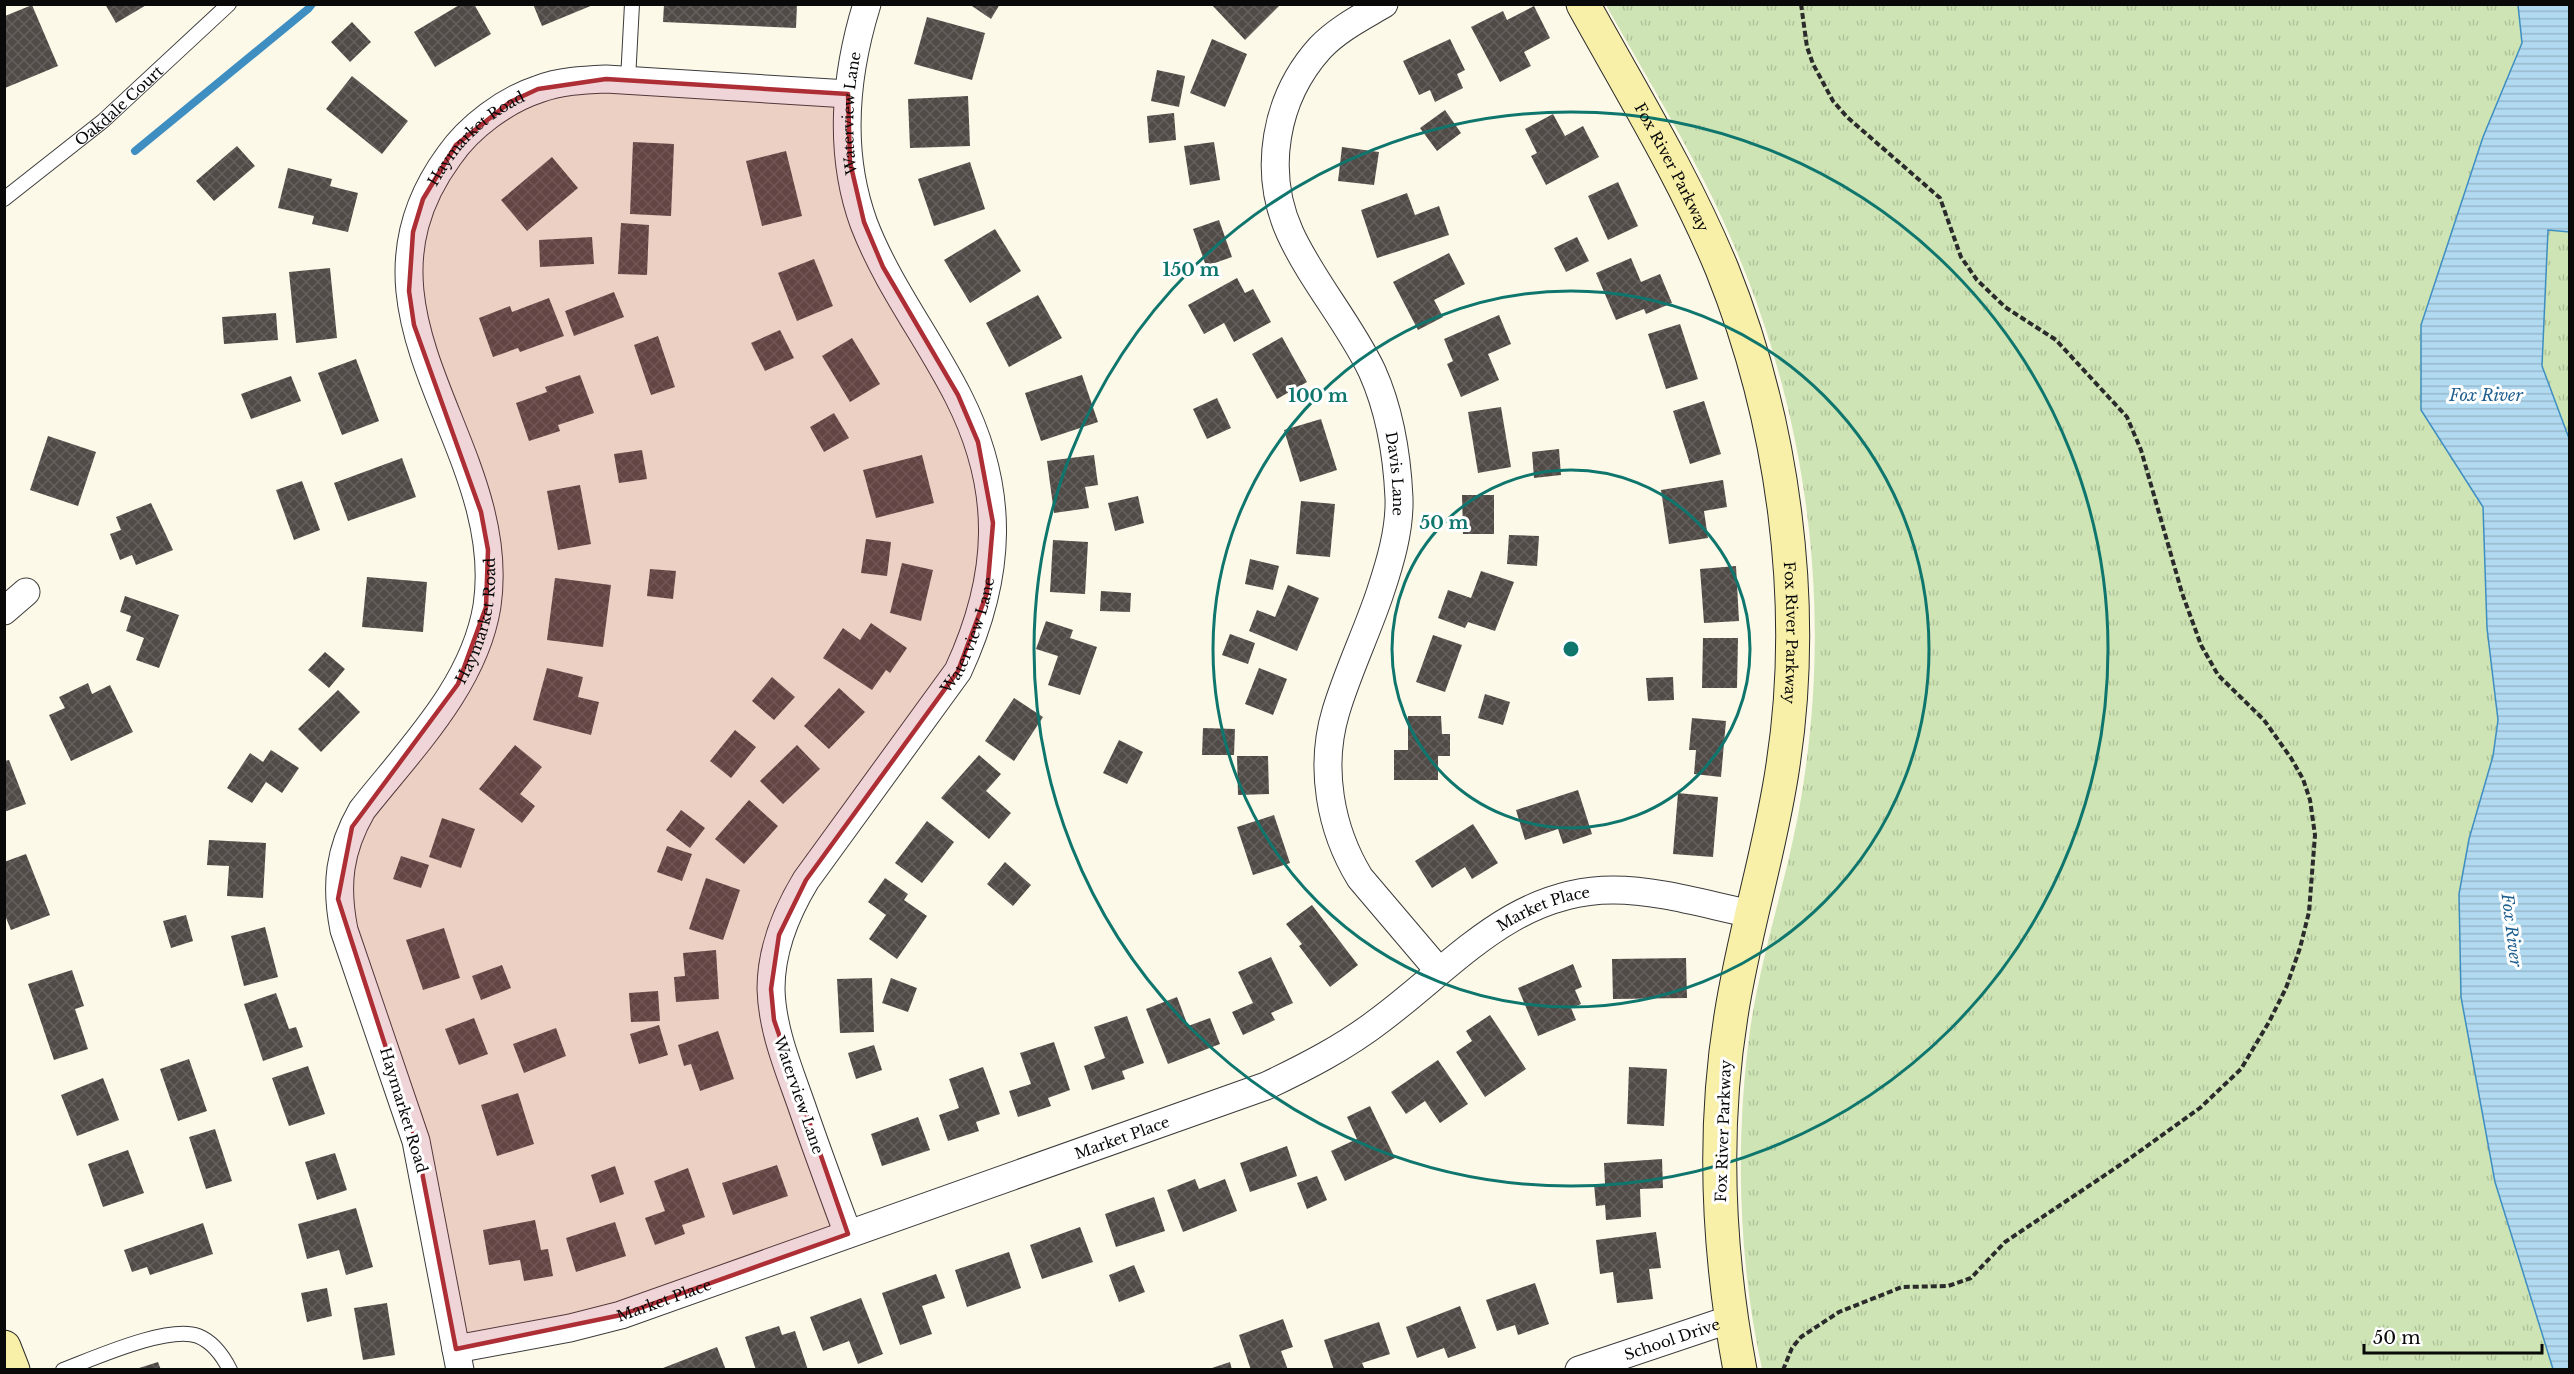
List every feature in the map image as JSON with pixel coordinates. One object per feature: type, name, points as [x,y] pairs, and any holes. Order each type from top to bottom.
[{"type":"street","name":"Waterview Lane","points":[[848,1234],[784,1057],[774,1020],[771,989],[779,935],[792,903],[806,880],[958,671],[974,636],[987,593],[993,523],[988,480],[978,442],[958,395],[883,267],[864,222],[854,189],[847,123],[848,94],[854,45],[867,4]]},
{"type":"street","name":"Davis Lane","points":[[1384,4],[1349,24],[1321,47],[1303,70],[1284,105],[1277,128],[1275,167],[1280,204],[1290,233],[1372,371],[1388,415],[1397,460],[1399,502],[1397,527],[1387,572],[1335,712],[1328,768],[1329,796],[1336,827],[1351,864],[1360,878],[1439,972]]},
{"type":"street","name":"Fox River Parkway","points":[[1583,4],[1688,195],[1722,270],[1751,352],[1776,456],[1786,527],[1792,616],[1791,694],[1784,765],[1732,1012],[1720,1130],[1720,1208],[1731,1319],[1740,1370]]},
{"type":"street","name":"Haymarket Road","points":[[458,1359],[416,1141],[344,930],[338,899],[342,861],[352,827],[458,684],[477,643],[486,607],[488,550],[481,512],[414,325],[409,291],[408,255],[412,232],[423,199],[438,170],[456,145],[483,121],[510,102],[538,89],[571,81],[606,79],[848,94]]},
{"type":"street","points":[[4,611],[26,592]]},
{"type":"street","name":"Market Place","points":[[458,1359],[621,1315],[1266,1086],[1334,1052],[1380,1021],[1490,930],[1549,901],[1578,894],[1613,890],[1654,893],[1752,914]]},
{"type":"street","name":"School Drive","points":[[1579,1370],[1731,1319]]},
{"type":"street","points":[[4,1347],[13,1370]]},
{"type":"lane","name":"Oakdale Court","points":[[4,199],[103,121],[229,4]]},
{"type":"lane","points":[[628,80],[632,4]]},
{"type":"lane","points":[[63,1370],[158,1337],[179,1333],[197,1336],[207,1341],[224,1358],[231,1370]]},
{"type":"path","points":[[1783,1370],[1792,1347],[1801,1337],[1839,1312],[1902,1287],[1948,1286],[1971,1278],[2005,1242],[2129,1159],[2200,1108],[2241,1069],[2286,988],[2300,948],[2309,912],[2315,835],[2310,800],[2303,779],[2291,758],[2264,720],[2218,675],[2201,645],[2182,593],[2142,450],[2127,417],[2056,340],[2005,307],[1977,280],[1961,257],[1940,198],[1847,117],[1833,101],[1813,64],[1807,47],[1801,4]]},
{"type":"highlighted area","points":[[606,79],[848,94],[850,162],[864,222],[883,267],[958,395],[978,442],[993,523],[987,593],[958,671],[806,880],[779,935],[771,989],[774,1020],[848,1234],[621,1315],[456,1349],[416,1141],[338,899],[352,827],[458,684],[486,607],[488,550],[481,512],[414,325],[409,291],[413,232],[423,199],[456,145],[510,102],[538,89]]},
{"type":"green space","points":[[1606,5],[2569,5],[2569,1369],[1762,1369],[1748,1285],[1744,1243],[1741,1200],[1742,1114],[1755,999],[1798,817],[1811,717],[1815,648],[1813,579],[1807,510],[1795,442],[1779,374],[1758,308],[1733,243],[1689,152]]},
{"type":"water","name":"Fox River","points":[[2518,5],[2570,5],[2569,232],[2548,230],[2542,366],[2570,441],[2569,1370],[2553,1369],[2495,1182],[2461,997],[2459,894],[2469,839],[2493,756],[2498,720],[2487,628],[2483,507],[2421,410],[2421,325],[2483,137],[2522,43]]},
{"type":"building","points":[[105,4],[148,4],[116,23]]},
{"type":"building","points":[[461,4],[474,4],[491,34],[435,67],[414,32]]},
{"type":"building","points":[[533,4],[593,4],[593,5],[542,26]]},
{"type":"building","points":[[664,4],[797,4],[796,28],[663,22]]},
{"type":"building","points":[[969,4],[1000,4],[991,19]]},
{"type":"building","points":[[1211,4],[1281,4],[1245,40]]},
{"type":"building","points":[[32,5],[58,66],[5,88],[5,16]]},
{"type":"building","points":[[1534,6],[1550,38],[1524,52],[1531,66],[1500,82],[1471,27],[1503,11],[1507,20]]},
{"type":"building","points":[[927,17],[985,33],[972,80],[914,64]]},
{"type":"building","points":[[352,22],[371,42],[350,62],[331,42]]},
{"type":"building","points":[[1212,39],[1247,54],[1225,107],[1190,93]]},
{"type":"building","points":[[1450,39],[1465,70],[1457,74],[1463,88],[1435,102],[1430,90],[1419,95],[1403,61]]},
{"type":"building","points":[[1157,70],[1185,76],[1179,107],[1151,101]]},
{"type":"building","points":[[352,76],[408,121],[382,154],[326,109]]},
{"type":"building","points":[[968,96],[970,146],[910,148],[908,99]]},
{"type":"building","points":[[1445,110],[1461,133],[1437,151],[1420,128]]},
{"type":"building","points":[[1174,113],[1176,140],[1149,143],[1147,116]]},
{"type":"building","points":[[1553,114],[1565,136],[1583,126],[1599,157],[1546,185],[1531,156],[1537,153],[1525,129]]},
{"type":"building","points":[[633,142],[674,144],[671,216],[630,214]]},
{"type":"building","points":[[1214,142],[1220,180],[1190,185],[1184,146]]},
{"type":"building","points":[[237,146],[255,166],[214,201],[196,181]]},
{"type":"building","points":[[1342,147],[1379,152],[1374,185],[1338,181]]},
{"type":"building","points":[[786,151],[802,216],[762,226],[746,161]]},
{"type":"building","points":[[552,157],[578,188],[527,231],[501,200]]},
{"type":"building","points":[[970,162],[985,209],[934,226],[918,179]]},
{"type":"building","points":[[288,168],[332,179],[330,186],[358,193],[348,232],[312,224],[314,216],[278,208]]},
{"type":"building","points":[[1618,182],[1638,226],[1608,240],[1588,196]]},
{"type":"building","points":[[1407,193],[1415,215],[1439,206],[1449,235],[1377,258],[1361,210]]},
{"type":"building","points":[[1219,220],[1232,257],[1206,266],[1193,229]]},
{"type":"building","points":[[621,223],[649,225],[647,275],[618,274]]},
{"type":"building","points":[[995,229],[1021,271],[970,303],[944,260]]},
{"type":"building","points":[[592,237],[594,264],[540,267],[539,240]]},
{"type":"building","points":[[1577,237],[1589,261],[1566,272],[1554,248]]},
{"type":"building","points":[[1449,253],[1465,284],[1434,300],[1443,317],[1418,330],[1393,282]]},
{"type":"building","points":[[1631,258],[1641,282],[1660,274],[1672,303],[1646,314],[1644,309],[1616,320],[1596,273]]},
{"type":"building","points":[[814,259],[833,306],[797,321],[778,273]]},
{"type":"building","points":[[330,268],[337,338],[296,343],[289,272]]},
{"type":"building","points":[[1237,278],[1245,293],[1253,289],[1271,322],[1234,342],[1224,323],[1204,334],[1188,305]]},
{"type":"building","points":[[614,292],[624,317],[574,336],[565,311]]},
{"type":"building","points":[[1038,295],[1062,338],[1009,367],[986,323]]},
{"type":"building","points":[[549,298],[564,336],[520,352],[518,348],[493,357],[479,318],[510,306],[512,312]]},
{"type":"building","points":[[276,313],[278,340],[224,344],[222,317]]},
{"type":"building","points":[[1499,315],[1511,344],[1488,354],[1499,380],[1461,397],[1447,364],[1453,361],[1444,339]]},
{"type":"building","points":[[1680,324],[1698,379],[1666,389],[1648,334]]},
{"type":"building","points":[[780,330],[794,358],[765,371],[751,343]]},
{"type":"building","points":[[658,336],[675,387],[651,395],[634,345]]},
{"type":"building","points":[[1282,337],[1307,382],[1277,399],[1252,354]]},
{"type":"building","points":[[852,338],[880,384],[850,402],[822,356]]},
{"type":"building","points":[[356,359],[379,421],[342,435],[318,373]]},
{"type":"building","points":[[580,375],[594,413],[558,425],[560,431],[529,441],[516,403],[547,392],[545,387]]},
{"type":"building","points":[[1082,375],[1098,422],[1041,441],[1025,393]]},
{"type":"building","points":[[291,376],[301,401],[251,419],[241,394]]},
{"type":"building","points":[[1217,398],[1231,428],[1207,439],[1193,409]]},
{"type":"building","points":[[1704,401],[1721,454],[1690,464],[1673,411]]},
{"type":"building","points":[[1501,407],[1511,467],[1478,473],[1468,412]]},
{"type":"building","points":[[834,413],[849,438],[824,452],[810,427]]},
{"type":"building","points":[[1321,419],[1337,470],[1300,482],[1284,430]]},
{"type":"building","points":[[48,436],[96,452],[78,506],[30,490]]},
{"type":"building","points":[[1559,449],[1561,475],[1534,478],[1532,452]]},
{"type":"building","points":[[642,450],[647,479],[619,483],[614,454]]},
{"type":"building","points":[[922,455],[934,503],[876,518],[863,470]]},
{"type":"building","points":[[1094,455],[1098,485],[1085,487],[1089,508],[1054,513],[1047,461]]},
{"type":"building","points":[[402,458],[416,497],[348,521],[334,483]]},
{"type":"building","points":[[1723,480],[1727,507],[1704,511],[1708,538],[1669,544],[1661,490]]},
{"type":"building","points":[[302,481],[320,530],[294,540],[276,490]]},
{"type":"building","points":[[580,485],[591,544],[558,550],[547,491]]},
{"type":"building","points":[[1462,495],[1494,495],[1494,534],[1463,534]]},
{"type":"building","points":[[1138,496],[1144,523],[1115,531],[1108,503]]},
{"type":"building","points":[[1301,501],[1335,504],[1330,557],[1296,554]]},
{"type":"building","points":[[151,503],[173,550],[136,565],[132,555],[120,560],[110,534],[121,530],[116,517]]},
{"type":"building","points":[[1509,535],[1539,536],[1537,566],[1507,564]]},
{"type":"building","points":[[866,539],[891,542],[887,576],[861,573]]},
{"type":"building","points":[[1053,540],[1088,542],[1085,594],[1050,592]]},
{"type":"building","points":[[1250,559],[1279,566],[1273,590],[1245,584]]},
{"type":"building","points":[[902,563],[933,570],[921,621],[890,613]]},
{"type":"building","points":[[1736,566],[1739,621],[1704,623],[1700,569]]},
{"type":"building","points":[[650,569],[676,571],[673,599],[647,596]]},
{"type":"building","points":[[1481,571],[1514,582],[1495,631],[1468,622],[1465,628],[1438,618],[1448,590],[1471,598]]},
{"type":"building","points":[[367,577],[427,582],[423,632],[362,627]]},
{"type":"building","points":[[555,578],[611,585],[603,647],[547,640]]},
{"type":"building","points":[[1288,585],[1319,598],[1297,651],[1249,631],[1257,610],[1275,617]]},
{"type":"building","points":[[1101,591],[1131,593],[1130,612],[1100,611]]},
{"type":"building","points":[[125,596],[179,615],[159,668],[136,660],[144,638],[126,631],[131,616],[120,612]]},
{"type":"building","points":[[1046,621],[1073,630],[1070,638],[1097,647],[1080,695],[1048,685],[1058,656],[1036,649]]},
{"type":"building","points":[[871,623],[907,648],[890,673],[886,670],[872,690],[823,658],[843,628],[860,640]]},
{"type":"building","points":[[1230,634],[1255,643],[1248,664],[1222,655]]},
{"type":"building","points":[[1433,635],[1462,645],[1445,692],[1416,682]]},
{"type":"building","points":[[1703,638],[1738,638],[1737,688],[1702,688]]},
{"type":"building","points":[[325,652],[345,669],[329,688],[308,670]]},
{"type":"building","points":[[547,668],[583,677],[578,697],[599,702],[591,735],[533,720]]},
{"type":"building","points":[[1259,668],[1287,679],[1273,715],[1245,704]]},
{"type":"building","points":[[772,677],[795,697],[774,720],[752,701]]},
{"type":"building","points":[[1673,677],[1674,700],[1648,701],[1646,678]]},
{"type":"building","points":[[88,683],[92,694],[110,685],[133,732],[71,761],[49,715],[65,708],[59,697]]},
{"type":"building","points":[[839,688],[865,712],[829,749],[804,726]]},
{"type":"building","points":[[338,690],[360,712],[321,752],[298,729]]},
{"type":"building","points":[[1485,694],[1510,702],[1503,725],[1478,718]]},
{"type":"building","points":[[1014,698],[1043,717],[1014,761],[985,741]]},
{"type":"building","points":[[1408,716],[1441,716],[1442,734],[1450,734],[1450,756],[1438,756],[1438,780],[1394,780],[1394,750],[1408,750]]},
{"type":"building","points":[[1692,718],[1726,721],[1721,777],[1694,774],[1696,750],[1689,750]]},
{"type":"building","points":[[1203,728],[1235,729],[1234,755],[1202,755]]},
{"type":"building","points":[[735,730],[756,747],[731,778],[710,761]]},
{"type":"building","points":[[1119,740],[1143,752],[1127,784],[1103,773]]},
{"type":"building","points":[[515,745],[542,767],[520,794],[535,806],[522,823],[479,789]]},
{"type":"building","points":[[797,745],[820,769],[783,804],[760,781]]},
{"type":"building","points":[[271,750],[299,768],[282,793],[266,782],[252,803],[227,788],[250,753],[263,762]]},
{"type":"building","points":[[979,755],[1001,774],[986,791],[1011,813],[989,839],[941,798]]},
{"type":"building","points":[[1237,756],[1268,756],[1269,794],[1238,795]]},
{"type":"building","points":[[9,760],[26,804],[4,812],[4,761]]},
{"type":"building","points":[[1578,790],[1592,834],[1563,844],[1558,829],[1525,840],[1516,810]]},
{"type":"building","points":[[1678,793],[1718,797],[1713,857],[1673,854]]},
{"type":"building","points":[[749,800],[778,826],[744,864],[715,839]]},
{"type":"building","points":[[681,810],[705,828],[690,848],[666,830]]},
{"type":"building","points":[[1274,815],[1290,863],[1253,875],[1237,827]]},
{"type":"building","points":[[442,818],[475,829],[461,868],[429,857]]},
{"type":"building","points":[[927,821],[954,842],[922,883],[895,863]]},
{"type":"building","points":[[1473,824],[1498,863],[1472,879],[1465,867],[1432,888],[1415,861]]},
{"type":"building","points":[[209,840],[266,843],[263,898],[227,896],[229,866],[207,865]]},
{"type":"building","points":[[667,846],[692,854],[682,881],[657,872]]},
{"type":"building","points":[[26,854],[50,915],[11,930],[4,913],[4,862]]},
{"type":"building","points":[[401,856],[429,865],[421,888],[393,879]]},
{"type":"building","points":[[1005,862],[1031,885],[1013,906],[987,884]]},
{"type":"building","points":[[706,878],[740,890],[723,940],[689,929]]},
{"type":"building","points":[[885,878],[908,894],[904,900],[927,916],[897,959],[869,939],[886,915],[868,902]]},
{"type":"building","points":[[1312,905],[1358,965],[1330,987],[1299,946],[1302,944],[1286,924]]},
{"type":"building","points":[[186,915],[193,941],[171,948],[163,921]]},
{"type":"building","points":[[265,927],[278,977],[244,986],[231,936]]},
{"type":"building","points":[[444,928],[460,978],[423,990],[406,940]]},
{"type":"building","points":[[716,950],[719,999],[676,1002],[674,977],[685,976],[683,953]]},
{"type":"building","points":[[1271,957],[1293,1003],[1271,1013],[1275,1020],[1243,1035],[1232,1012],[1253,1003],[1238,972]]},
{"type":"building","points":[[1686,958],[1687,998],[1613,999],[1612,959]]},
{"type":"building","points":[[1573,964],[1582,987],[1575,990],[1581,1004],[1571,1008],[1576,1020],[1538,1036],[1518,988]]},
{"type":"building","points":[[502,965],[511,988],[481,1000],[472,976]]},
{"type":"building","points":[[72,970],[84,1006],[75,1009],[88,1049],[54,1060],[28,984]]},
{"type":"building","points":[[872,978],[874,1032],[840,1033],[837,979]]},
{"type":"building","points":[[891,978],[917,988],[908,1012],[882,1003]]},
{"type":"building","points":[[658,991],[660,1021],[631,1022],[629,993]]},
{"type":"building","points":[[276,993],[289,1029],[296,1027],[303,1047],[263,1061],[244,1004]]},
{"type":"building","points":[[1177,997],[1188,1026],[1210,1018],[1220,1044],[1168,1064],[1146,1009]]},
{"type":"building","points":[[1490,1015],[1526,1069],[1485,1097],[1456,1052],[1472,1041],[1466,1031]]},
{"type":"building","points":[[1127,1016],[1144,1063],[1122,1071],[1125,1079],[1092,1090],[1084,1066],[1105,1058],[1094,1027]]},
{"type":"building","points":[[474,1018],[488,1054],[459,1065],[445,1029]]},
{"type":"building","points":[[659,1025],[668,1055],[639,1064],[630,1034]]},
{"type":"building","points":[[556,1028],[566,1056],[524,1073],[513,1044]]},
{"type":"building","points":[[718,1031],[734,1079],[700,1091],[691,1064],[684,1066],[678,1045]]},
{"type":"building","points":[[1054,1042],[1070,1090],[1048,1098],[1051,1106],[1018,1117],[1009,1091],[1031,1084],[1020,1053]]},
{"type":"building","points":[[874,1045],[882,1070],[856,1079],[848,1053]]},
{"type":"building","points":[[189,1059],[207,1111],[178,1121],[160,1069]]},
{"type":"building","points":[[1438,1060],[1468,1104],[1440,1123],[1425,1101],[1406,1114],[1391,1092]]},
{"type":"building","points":[[308,1066],[325,1114],[289,1126],[272,1078]]},
{"type":"building","points":[[983,1067],[1000,1114],[976,1122],[979,1131],[948,1141],[939,1115],[959,1108],[949,1079]]},
{"type":"building","points":[[1629,1067],[1667,1069],[1664,1126],[1627,1124]]},
{"type":"building","points":[[103,1078],[119,1120],[77,1136],[61,1095]]},
{"type":"building","points":[[518,1093],[534,1144],[497,1156],[481,1105]]},
{"type":"building","points":[[1370,1106],[1395,1158],[1345,1181],[1331,1151],[1357,1139],[1347,1117]]},
{"type":"building","points":[[918,1117],[930,1150],[882,1166],[871,1134]]},
{"type":"building","points":[[215,1129],[232,1181],[206,1189],[189,1137]]},
{"type":"building","points":[[1287,1146],[1297,1176],[1250,1192],[1240,1163]]},
{"type":"building","points":[[128,1150],[144,1193],[103,1207],[88,1164]]},
{"type":"building","points":[[335,1153],[347,1190],[317,1200],[305,1162]]},
{"type":"building","points":[[1662,1159],[1663,1188],[1640,1189],[1641,1217],[1606,1220],[1605,1205],[1596,1206],[1594,1184],[1605,1184],[1604,1163]]},
{"type":"building","points":[[777,1165],[788,1196],[733,1215],[722,1183]]},
{"type":"building","points":[[615,1166],[624,1194],[600,1203],[591,1175]]},
{"type":"building","points":[[688,1168],[705,1217],[682,1225],[685,1234],[655,1245],[645,1218],[665,1211],[654,1181]]},
{"type":"building","points":[[1317,1176],[1327,1200],[1307,1209],[1297,1183]]},
{"type":"building","points":[[1195,1179],[1199,1189],[1225,1179],[1237,1211],[1183,1232],[1167,1190]]},
{"type":"building","points":[[1154,1197],[1165,1231],[1116,1247],[1105,1214]]},
{"type":"building","points":[[356,1208],[373,1267],[346,1275],[339,1250],[307,1259],[298,1224]]},
{"type":"building","points":[[535,1220],[541,1250],[548,1249],[553,1276],[524,1281],[520,1260],[489,1265],[483,1230]]},
{"type":"building","points":[[615,1222],[626,1256],[576,1272],[566,1238]]},
{"type":"building","points":[[203,1223],[213,1254],[150,1275],[147,1267],[132,1272],[124,1250]]},
{"type":"building","points":[[1080,1227],[1093,1262],[1042,1279],[1030,1245]]},
{"type":"building","points":[[1656,1232],[1661,1268],[1649,1269],[1653,1299],[1617,1303],[1613,1272],[1600,1274],[1596,1240]]},
{"type":"building","points":[[1009,1252],[1021,1288],[967,1307],[955,1270]]},
{"type":"building","points":[[1134,1265],[1145,1292],[1119,1302],[1109,1275]]},
{"type":"building","points":[[936,1274],[945,1298],[922,1306],[932,1334],[900,1345],[882,1293]]},
{"type":"building","points":[[1535,1283],[1549,1324],[1518,1335],[1515,1325],[1497,1331],[1486,1300]]},
{"type":"building","points":[[327,1288],[332,1316],[307,1322],[301,1293]]},
{"type":"building","points":[[861,1298],[883,1354],[858,1364],[849,1341],[823,1351],[810,1317]]},
{"type":"building","points":[[387,1303],[395,1355],[363,1360],[354,1308]]},
{"type":"building","points":[[1460,1306],[1476,1348],[1448,1358],[1444,1348],[1417,1358],[1406,1327]]},
{"type":"building","points":[[1283,1319],[1293,1347],[1281,1351],[1288,1370],[1251,1370],[1239,1335]]},
{"type":"building","points":[[1379,1322],[1390,1354],[1362,1363],[1365,1370],[1334,1370],[1324,1340]]},
{"type":"building","points":[[779,1326],[782,1335],[795,1331],[808,1370],[756,1370],[745,1337]]},
{"type":"building","points":[[717,1347],[726,1370],[664,1370],[663,1368]]},
{"type":"building","points":[[158,1362],[161,1370],[136,1370],[136,1369]]},
{"type":"building","points":[[1230,1362],[1232,1370],[1209,1370],[1209,1369]]},
{"type":"waterway","points":[[135,151],[312,4]]}]
